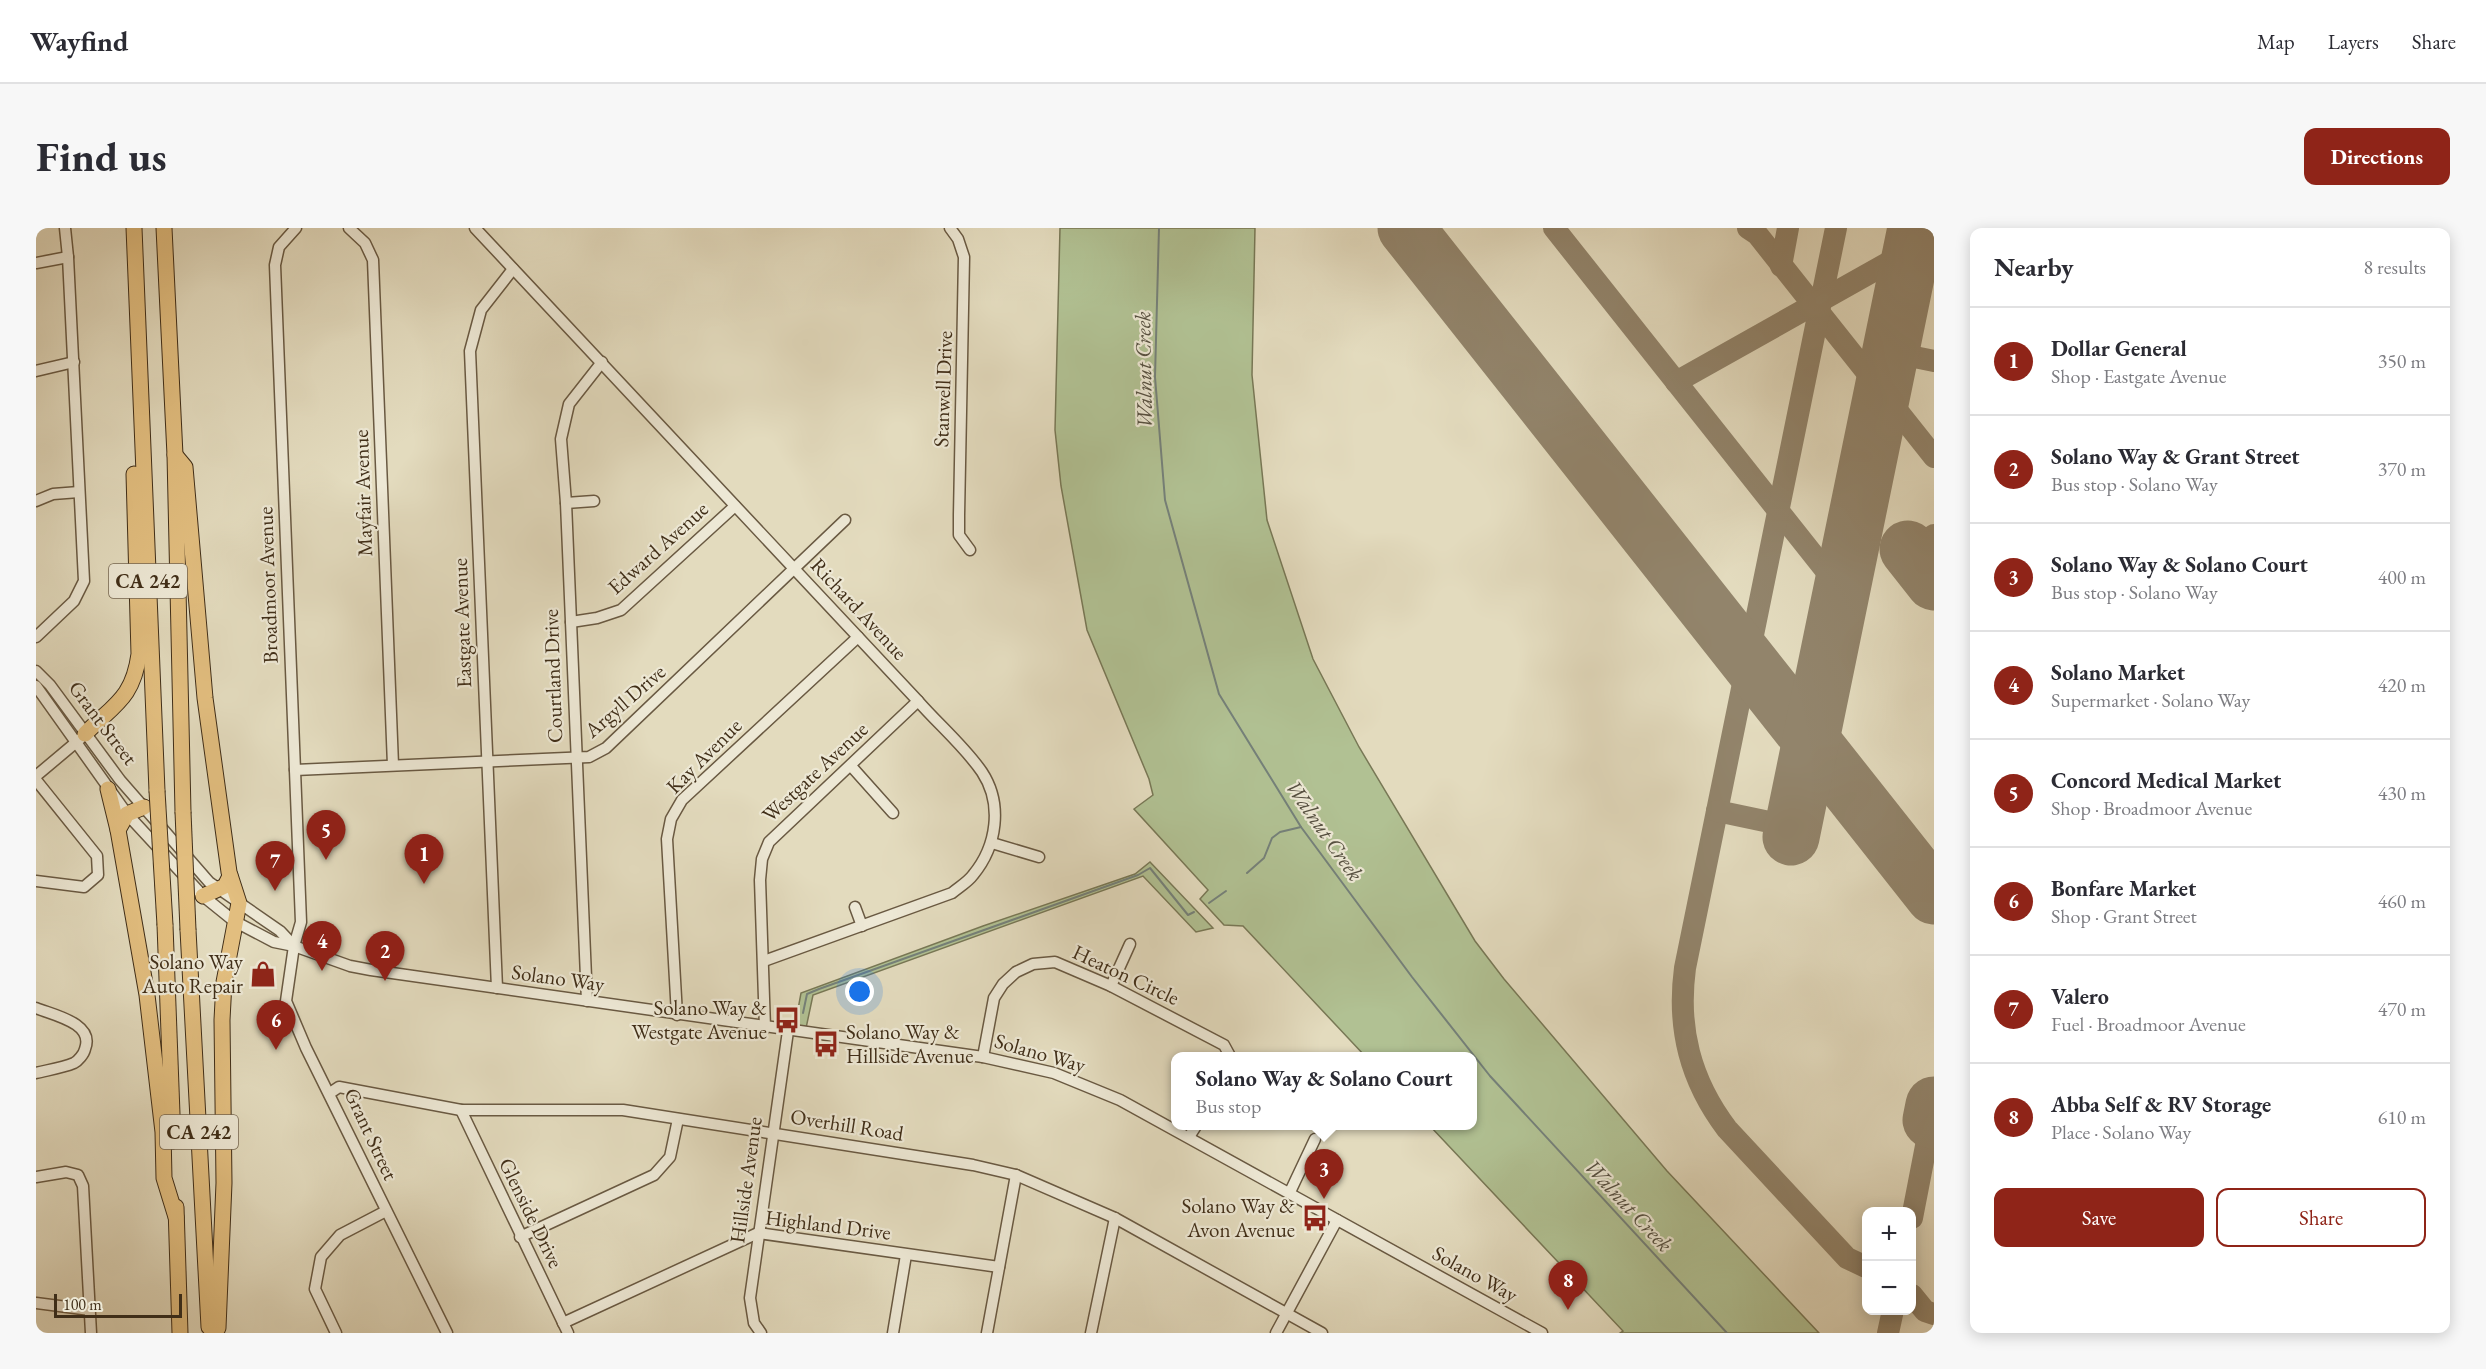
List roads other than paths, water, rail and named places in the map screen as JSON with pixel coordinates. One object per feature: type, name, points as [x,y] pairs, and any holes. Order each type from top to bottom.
[{"type":"highway","name":"CA 242","points":[[134,228],[157,791],[165,925],[180,1333]]},
{"type":"highway","name":"CA 242","points":[[164,228],[175,455],[183,812],[210,1333]]},
{"type":"highway","points":[[80,739],[123,700],[136,673],[139,654],[135,387],[140,370]]},
{"type":"highway","points":[[175,455],[185,467],[205,698],[230,876],[238,903],[224,982],[222,1020],[224,1205],[218,1328],[215,1333]]},
{"type":"highway","points":[[108,789],[118,830],[149,1007],[162,1120],[164,1178],[176,1217]]},
{"type":"highway","points":[[118,830],[127,814],[144,807]]},
{"type":"highway","points":[[203,896],[220,890],[230,876]]},
{"type":"street","points":[[36,637],[66,609],[82,589],[74,362],[65,228]]},
{"type":"street","name":"Broadmoor Avenue","points":[[294,945],[301,922],[275,265],[279,247],[296,228]]},
{"type":"street","name":"Mayfair Avenue","points":[[349,228],[365,243],[374,260],[393,765]]},
{"type":"street","name":"Richard Avenue","points":[[475,228],[918,701],[982,773],[994,802],[996,819],[992,843],[973,875],[952,893],[764,960]]},
{"type":"street","name":"Stanwell Drive","points":[[950,228],[958,239],[965,267],[959,535],[970,550]]},
{"type":"street","points":[[36,263],[68,257]]},
{"type":"street","name":"Eastgate Avenue","points":[[497,988],[470,351],[481,310],[513,269]]},
{"type":"street","points":[[36,371],[74,362]]},
{"type":"street","name":"Courtland Drive","points":[[587,1001],[566,503],[561,439],[569,404],[602,362]]},
{"type":"street","points":[[36,501],[53,494],[79,492]]},
{"type":"street","points":[[566,503],[594,501]]},
{"type":"street","name":"Edward Avenue","points":[[571,622],[597,618],[621,610],[735,506]]},
{"type":"street","name":"Argyll Drive","points":[[295,770],[589,757],[606,748],[845,520]]},
{"type":"street","name":"Kay Avenue","points":[[677,1015],[667,839],[671,819],[682,800],[858,637]]},
{"type":"street","name":"Grant Street","points":[[36,671],[50,685],[108,789],[127,814],[203,896],[234,921],[274,942],[294,945]]},
{"type":"street","name":"Grant Street","points":[[36,686],[80,739],[144,807],[209,882],[280,931],[294,945]]},
{"type":"street","name":"Westgate Avenue","points":[[765,1028],[760,880],[762,859],[769,842],[918,701]]},
{"type":"street","points":[[36,881],[84,887],[98,875],[97,856],[36,778],[80,739]]},
{"type":"street","points":[[851,766],[893,813]]},
{"type":"street","points":[[992,843],[1039,857]]},
{"type":"street","points":[[855,908],[862,926]]},
{"type":"street","points":[[1111,986],[1130,944]]},
{"type":"street","name":"Grant Street","points":[[294,945],[286,1001],[447,1333]]},
{"type":"street","name":"Solano Way","points":[[294,945],[351,966],[765,1028],[983,1057],[1054,1073],[1120,1100],[1171,1127]]},
{"type":"street","name":"Heaton Circle","points":[[983,1057],[994,998],[1016,972],[1033,964],[1055,962],[1111,986],[1224,1045],[1228,1052]]},
{"type":"street","points":[[36,1008],[70,1021],[83,1030],[87,1040],[85,1051],[76,1063],[36,1073]]},
{"type":"street","name":"Hillside Avenue","points":[[761,1333],[754,1323],[750,1298],[788,1031]]},
{"type":"street","name":"Overhill Road","points":[[330,1093],[339,1087],[461,1110],[623,1110],[973,1165],[1016,1175],[1114,1218],[1322,1333]]},
{"type":"street","name":"Glenside Drive","points":[[461,1110],[520,1238],[566,1328]]},
{"type":"street","points":[[520,1238],[654,1175],[670,1157],[678,1119]]},
{"type":"street","name":"Solano Way","points":[[1177,1130],[1542,1333]]},
{"type":"street","points":[[1190,1137],[1194,1130]]},
{"type":"street","points":[[1290,1192],[1315,1139]]},
{"type":"street","points":[[36,1177],[66,1172],[78,1175],[83,1186],[91,1333]]},
{"type":"street","points":[[987,1333],[1016,1175]]},
{"type":"street","points":[[336,1333],[315,1289],[321,1257],[340,1235],[386,1211]]},
{"type":"street","points":[[1091,1333],[1114,1218]]},
{"type":"street","points":[[1276,1333],[1336,1220]]},
{"type":"street","name":"Highland Drive","points":[[566,1328],[758,1233],[999,1267]]},
{"type":"street","points":[[892,1333],[906,1255]]},
{"type":"street","points":[[36,1303],[90,1310]]},
{"type":"waterway","name":"Walnut Creek","points":[[1159,228],[1155,377],[1165,500],[1219,694],[1301,827],[1412,977],[1471,1052]]},
{"type":"waterway","points":[[1247,873],[1264,858],[1272,838],[1280,832],[1301,827]]},
{"type":"waterway","points":[[803,1013],[807,994],[1138,875],[1150,868],[1188,915],[1194,912]]},
{"type":"waterway","points":[[1209,903],[1226,891]]},
{"type":"waterway","name":"Walnut Creek","points":[[1477,1060],[1727,1333]]},
{"type":"place","name":"Concord Medical Market","points":[[326,860]]},
{"type":"place","name":"Dollar General","points":[[424,884]]},
{"type":"place","name":"Valero","points":[[275,891]]},
{"type":"place","name":"Solano Market","points":[[322,971]]},
{"type":"place","name":"Solano Way Auto Repair","points":[[263,974]]},
{"type":"place","name":"Solano Way & Grant Street","points":[[385,981]]},
{"type":"place","name":"Solano Way & Westgate Avenue","points":[[787,1020]]},
{"type":"place","name":"Solano Way & Hillside Avenue","points":[[826,1044]]},
{"type":"place","name":"Bonfare Market","points":[[276,1050]]},
{"type":"place","name":"Solano Way & Solano Court","points":[[1324,1199]]},
{"type":"place","name":"Solano Way & Avon Avenue","points":[[1315,1218]]},
{"type":"place","name":"Abba Self & RV Storage","points":[[1568,1310]]}]
